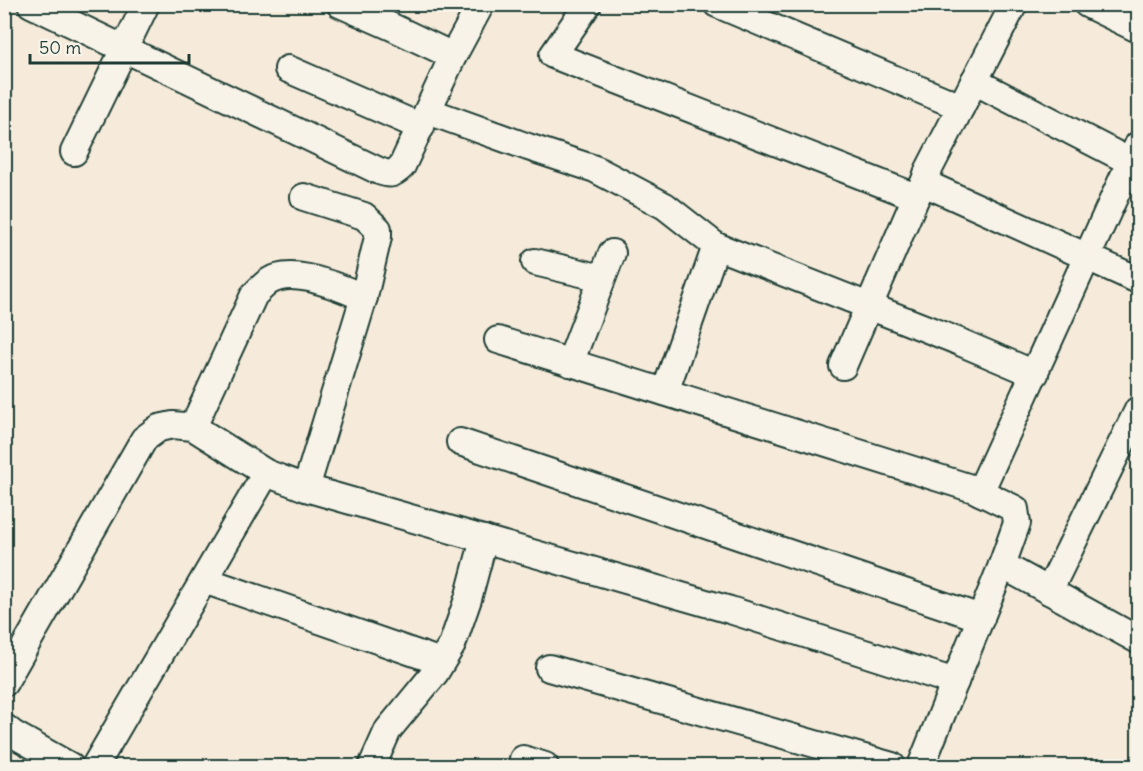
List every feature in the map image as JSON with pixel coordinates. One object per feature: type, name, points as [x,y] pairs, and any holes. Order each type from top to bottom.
[{"type":"street","points":[[31,4],[389,174],[396,172],[402,166],[453,57],[481,4]]},
{"type":"street","points":[[74,152],[146,4]]},
{"type":"street","points":[[340,4],[453,57]]},
{"type":"street","points":[[588,4],[553,55],[920,190],[1138,280]]},
{"type":"street","points":[[717,4],[961,107]]},
{"type":"street","points":[[843,366],[928,171],[1014,4]]},
{"type":"street","points":[[1086,4],[1138,29]]},
{"type":"street","points":[[288,69],[424,119],[528,147],[595,169],[665,206],[716,246],[1035,374]]},
{"type":"street","points":[[974,81],[1135,153],[980,492]]},
{"type":"street","points":[[304,197],[364,216],[378,229],[364,297],[306,488]]},
{"type":"street","points":[[665,392],[716,246]]},
{"type":"street","points":[[570,363],[612,253]]},
{"type":"street","points":[[535,262],[602,278]]},
{"type":"street","points":[[193,428],[254,295],[270,281],[292,275],[307,277],[364,297]]},
{"type":"street","points":[[498,340],[974,489],[1015,509],[1017,523],[1002,566],[921,766]]},
{"type":"street","points":[[1049,591],[1138,410]]},
{"type":"street","points":[[4,683],[144,440],[159,428],[173,425],[193,428],[266,473],[306,488],[730,610],[956,682]]},
{"type":"street","points":[[460,442],[981,618]]},
{"type":"street","points":[[95,766],[266,473]]},
{"type":"street","points":[[372,766],[388,730],[435,673],[452,645],[468,599],[484,539]]},
{"type":"street","points":[[1002,566],[1138,640]]},
{"type":"street","points":[[204,580],[441,662]]},
{"type":"street","points":[[549,668],[892,766]]},
{"type":"street","points":[[4,727],[70,766]]}]
